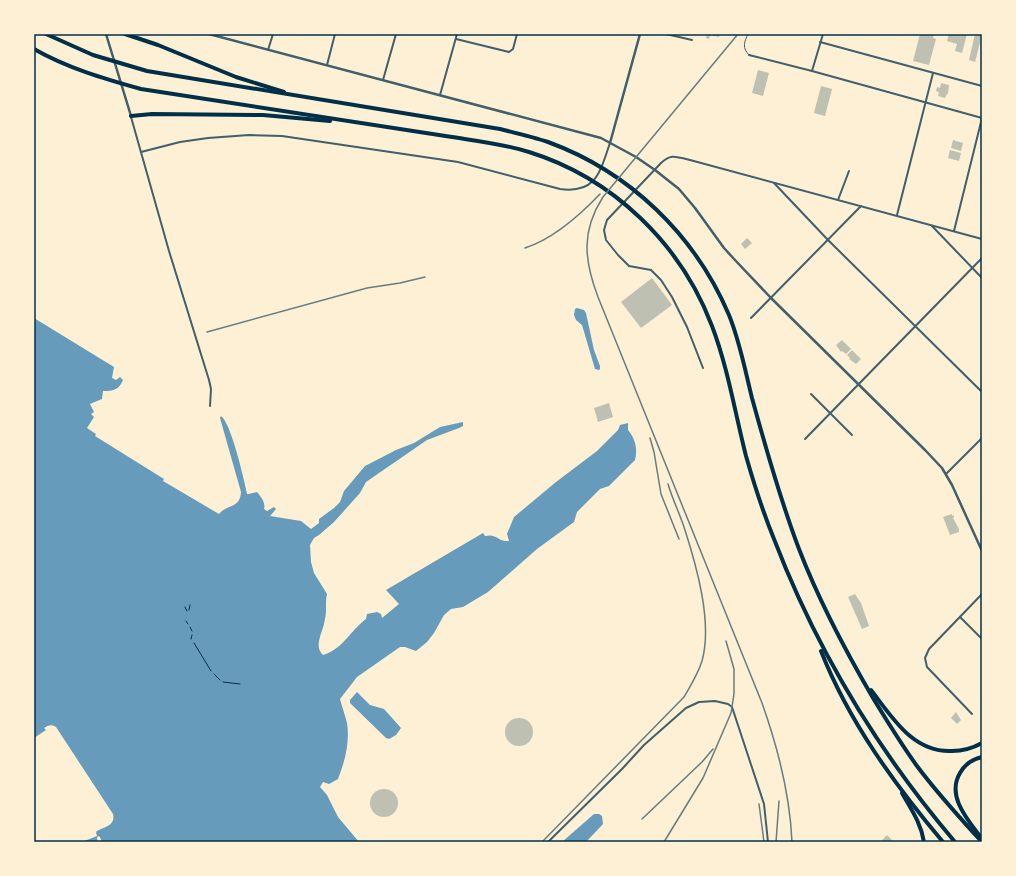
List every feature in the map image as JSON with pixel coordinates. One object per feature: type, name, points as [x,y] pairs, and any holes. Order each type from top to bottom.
[{"type":"highway","points":[[46,34],[93,56],[133,68],[305,98],[500,129],[546,142],[594,164],[610,173],[649,202],[684,239],[694,253],[713,283],[729,316],[745,367],[771,465],[790,523],[810,576],[860,676],[889,726],[918,767],[947,804],[982,842]]},
{"type":"highway","points":[[125,34],[153,43],[248,82],[305,98]]},
{"type":"highway","points":[[34,49],[56,60],[103,79],[141,90],[494,144],[530,152],[576,171],[598,184],[642,218],[664,242],[675,257],[685,271],[703,303],[716,338],[747,456],[763,510],[793,588],[827,665],[865,738],[915,808],[944,842]]},
{"type":"highway","points":[[131,116],[152,114],[263,115],[317,121],[350,122]]},
{"type":"highway","points":[[812,629],[842,684],[876,740],[913,791],[955,842]]},
{"type":"highway","points":[[860,676],[900,728],[919,743],[935,750],[949,751],[963,750],[982,743]]},
{"type":"highway","points":[[982,757],[972,760],[962,769],[957,779],[956,787],[957,800],[960,807],[982,839]]},
{"type":"highway","points":[[887,769],[912,810],[922,832],[924,842]]},
{"type":"street","points":[[106,34],[209,380],[210,406]]},
{"type":"street","points":[[212,34],[601,138],[636,157],[655,170],[686,196],[724,248],[771,298],[926,450],[942,468],[962,505],[982,551]]},
{"type":"street","points":[[268,50],[272,34]]},
{"type":"street","points":[[327,65],[335,34]]},
{"type":"street","points":[[383,80],[396,34]]},
{"type":"street","points":[[440,95],[457,34]]},
{"type":"street","points":[[456,39],[509,52],[513,49],[517,34]]},
{"type":"street","points":[[141,152],[180,142],[208,138],[265,135],[458,162],[560,189],[580,189],[589,186],[600,172],[610,143],[640,34]]},
{"type":"street","points":[[666,34],[692,40]]},
{"type":"street","points":[[812,71],[823,34]]},
{"type":"street","points":[[820,42],[982,86]]},
{"type":"street","points":[[749,55],[982,118],[954,231]]},
{"type":"street","points":[[897,215],[933,73]]},
{"type":"street","points":[[703,368],[687,327],[672,296],[661,280],[651,270],[629,266],[606,240],[604,230],[607,220],[666,159],[674,156],[982,239]]},
{"type":"street","points":[[838,200],[849,171]]},
{"type":"street","points":[[773,182],[828,240],[982,392]]},
{"type":"street","points":[[751,318],[861,206]]},
{"type":"street","points":[[931,225],[982,278]]},
{"type":"street","points":[[805,439],[982,258]]},
{"type":"street","points":[[811,394],[852,435]]},
{"type":"street","points":[[945,475],[982,438]]},
{"type":"street","points":[[972,714],[932,673],[927,667],[925,660],[929,649],[982,594]]},
{"type":"street","points":[[960,617],[982,639]]},
{"type":"street","points":[[548,842],[622,769],[644,745],[686,708],[699,702],[715,700],[728,704],[732,707],[764,804],[768,842]]},
{"type":"lane","points":[[748,34],[743,46],[749,55]]},
{"type":"path","points":[[185,607],[188,611],[190,606]]},
{"type":"path","points":[[190,627],[192,631]]},
{"type":"path","points":[[191,639],[192,635]]},
{"type":"path","points":[[194,643],[211,671]]},
{"type":"path","points":[[214,674],[220,680]]},
{"type":"path","points":[[223,682],[240,684]]},
{"type":"water","points":[[577,308],[584,310],[586,313],[594,350],[600,366],[599,370],[595,369],[582,325],[576,320],[574,315],[575,309]]},
{"type":"water","points":[[34,318],[114,367],[112,378],[116,380],[120,377],[123,380],[118,388],[103,391],[102,399],[90,404],[94,412],[91,414],[94,417],[87,428],[96,434],[95,436],[164,479],[163,481],[219,514],[236,504],[241,492],[220,418],[221,416],[229,429],[233,440],[247,494],[257,492],[264,502],[264,509],[267,511],[274,507],[276,509],[270,516],[301,521],[311,529],[319,523],[319,519],[340,502],[344,491],[365,466],[396,450],[414,443],[440,427],[463,422],[463,426],[459,428],[427,440],[366,482],[360,493],[334,522],[314,538],[310,545],[311,562],[314,573],[327,594],[326,616],[319,643],[320,650],[323,655],[336,649],[366,619],[367,614],[377,612],[381,614],[382,618],[399,604],[386,590],[483,533],[485,536],[489,535],[509,541],[507,534],[514,517],[556,482],[597,451],[618,430],[620,425],[628,423],[628,430],[635,444],[635,460],[609,486],[600,489],[577,512],[574,522],[537,549],[488,592],[463,607],[451,609],[444,615],[427,642],[416,651],[405,647],[400,647],[357,677],[340,699],[348,730],[345,758],[338,779],[329,784],[323,782],[320,787],[327,795],[338,817],[359,842],[102,842],[98,836],[98,842],[82,842],[97,836],[96,832],[111,824],[113,814],[56,727],[52,725],[47,726],[44,728],[46,730],[34,738]]},
{"type":"water","points":[[357,692],[370,705],[384,709],[401,728],[396,735],[389,739],[386,738],[350,703],[350,700]]},
{"type":"water","points":[[594,814],[599,814],[602,816],[603,824],[586,842],[562,842]]},
{"type":"building","points":[[707,34],[720,34],[719,37],[710,35],[709,39],[706,38]]},
{"type":"building","points":[[920,34],[934,34],[933,38],[936,39],[929,65],[913,61]]},
{"type":"building","points":[[949,34],[967,34],[962,53],[955,51],[957,44],[947,41]]},
{"type":"building","points":[[975,34],[982,35],[975,62],[969,60]]},
{"type":"building","points":[[758,70],[769,73],[763,96],[752,93]]},
{"type":"building","points":[[941,83],[949,85],[948,94],[945,98],[938,96],[939,92],[936,91],[937,87],[940,88]]},
{"type":"building","points":[[821,86],[832,89],[825,116],[814,113]]},
{"type":"building","points":[[953,140],[963,143],[961,151],[951,148]]},
{"type":"building","points":[[950,150],[961,153],[959,161],[948,158]]},
{"type":"building","points":[[747,238],[752,243],[745,249],[741,244]]},
{"type":"building","points":[[652,278],[672,305],[641,328],[621,302]]},
{"type":"building","points":[[842,340],[851,349],[846,354],[842,351],[841,352],[836,345]]},
{"type":"building","points":[[852,350],[861,359],[856,364],[849,359],[850,358],[847,355]]},
{"type":"building","points":[[609,403],[613,417],[598,422],[594,408]]},
{"type":"building","points":[[952,514],[952,516],[954,515],[953,518],[959,532],[950,535],[943,517]]},
{"type":"building","points":[[855,594],[861,603],[869,626],[862,629],[848,597]]},
{"type":"building","points":[[956,712],[961,720],[957,724],[951,718]]},
{"type":"building","points":[[519,718],[529,722],[533,732],[529,742],[519,746],[509,742],[505,732],[509,722]]},
{"type":"building","points":[[384,789],[394,793],[398,803],[394,813],[384,817],[374,813],[370,803],[374,793]]},
{"type":"building","points":[[887,835],[894,842],[880,842]]},
{"type":"railway","points":[[738,34],[603,197],[591,222],[587,246],[590,271],[598,297],[762,703],[773,737],[786,789],[792,842]]},
{"type":"railway","points":[[525,248],[546,239],[566,226],[600,194]]},
{"type":"railway","points":[[207,332],[367,288],[400,283],[425,277]]},
{"type":"railway","points":[[650,438],[654,452],[661,494],[679,539]]},
{"type":"railway","points":[[542,842],[684,697],[702,661],[706,629],[702,593],[689,542],[668,484]]},
{"type":"railway","points":[[664,842],[703,778],[731,713],[734,694],[734,669],[726,641]]},
{"type":"railway","points":[[642,819],[702,762],[713,749]]},
{"type":"railway","points":[[776,842],[779,801]]},
{"type":"railway","points":[[759,804],[764,842]]}]
